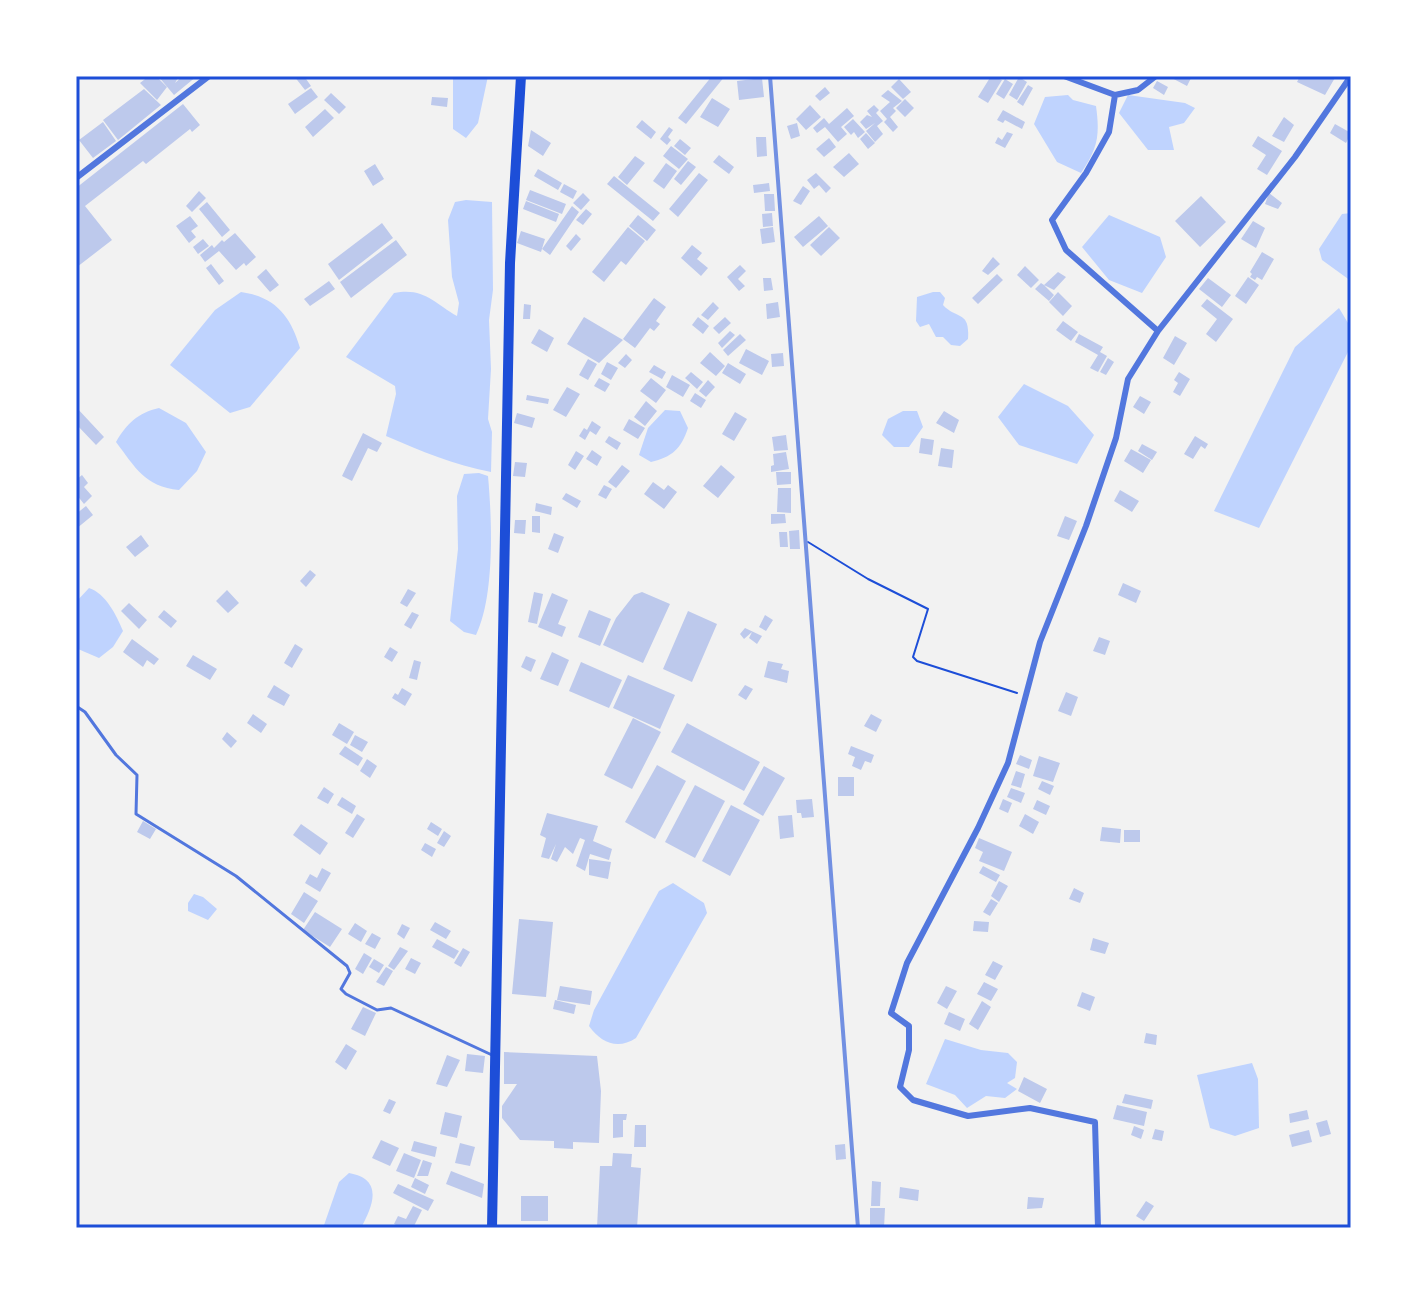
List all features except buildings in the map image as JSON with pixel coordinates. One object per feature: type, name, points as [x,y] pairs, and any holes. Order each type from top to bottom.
[{"type":"main road","points":[[492,1228],[510,263],[521,76]]},
{"type":"street","points":[[76,178],[209,76]]},
{"type":"street","points":[[1021,76],[1064,76],[1115,95],[1138,90],[1156,76]]},
{"type":"street","points":[[1098,1228],[1095,1122],[1030,1108],[968,1116],[913,1100],[900,1087],[909,1050],[909,1026],[891,1013],[907,963],[978,828],[1008,763],[1040,642],[1086,526],[1111,452],[1128,379],[1158,331],[1295,157],[1351,76]]},
{"type":"street","points":[[1115,95],[1109,132],[1086,173],[1052,220],[1066,250],[1158,331]]},
{"type":"lane","points":[[76,706],[85,712],[116,755],[137,775],[136,814],[236,876],[347,966],[350,973],[341,989],[346,994],[377,1010],[391,1008],[495,1057]]},
{"type":"path","points":[[808,542],[868,579],[926,607],[928,613],[913,657],[917,661],[1025,695]]},
{"type":"water","points":[[453,76],[488,76],[478,123],[466,138],[453,129]]},
{"type":"water","points":[[1068,95],[1073,100],[1096,106],[1096,141],[1081,173],[1057,162],[1034,124],[1045,97]]},
{"type":"water","points":[[1128,95],[1185,103],[1195,108],[1184,123],[1169,127],[1174,150],[1148,150],[1119,113]]},
{"type":"water","points":[[455,202],[492,202],[493,290],[489,320],[491,369],[488,419],[492,432],[491,472],[451,461],[386,436],[396,394],[395,386],[346,357],[394,293],[421,294],[457,316],[459,303],[452,277],[448,220]]},
{"type":"water","points":[[1351,213],[1351,281],[1322,260],[1319,249],[1342,214]]},
{"type":"water","points":[[1109,215],[1160,237],[1166,257],[1142,293],[1109,280],[1082,247]]},
{"type":"water","points":[[241,292],[264,298],[280,310],[292,327],[300,348],[250,407],[230,413],[170,365],[215,310]]},
{"type":"water","points":[[940,292],[945,298],[943,305],[965,319],[968,339],[960,346],[951,345],[943,337],[936,337],[929,324],[920,327],[916,321],[917,297]]},
{"type":"water","points":[[1339,308],[1351,328],[1351,346],[1259,528],[1214,511],[1295,347]]},
{"type":"water","points":[[1024,384],[1068,406],[1094,435],[1077,464],[1019,445],[998,417]]},
{"type":"water","points":[[159,408],[186,423],[206,452],[197,471],[179,490],[149,480],[116,442],[134,420]]},
{"type":"water","points":[[665,410],[680,411],[688,428],[675,451],[651,462],[639,455],[648,428]]},
{"type":"water","points":[[903,411],[917,411],[923,427],[909,447],[894,447],[882,435],[888,419]]},
{"type":"water","points":[[464,474],[488,476],[491,557],[486,599],[476,635],[464,632],[450,621],[458,549],[457,496]]},
{"type":"water","points":[[89,588],[105,600],[123,631],[113,647],[99,658],[78,649],[76,602]]},
{"type":"water","points":[[673,883],[704,903],[707,913],[636,1038],[623,1044],[610,1043],[589,1026],[594,1010],[659,891]]},
{"type":"water","points":[[194,894],[203,897],[217,909],[208,920],[188,911],[188,903]]},
{"type":"water","points":[[945,1039],[981,1050],[1008,1053],[1017,1062],[1015,1078],[1007,1083],[1017,1089],[1005,1098],[986,1096],[967,1108],[955,1095],[926,1084]]},
{"type":"water","points":[[1252,1063],[1258,1079],[1259,1128],[1235,1136],[1210,1128],[1197,1075]]},
{"type":"water","points":[[349,1173],[360,1176],[371,1187],[372,1203],[365,1220],[361,1228],[323,1228],[339,1182]]},
{"type":"railway","points":[[770,76],[858,1228]]}]
